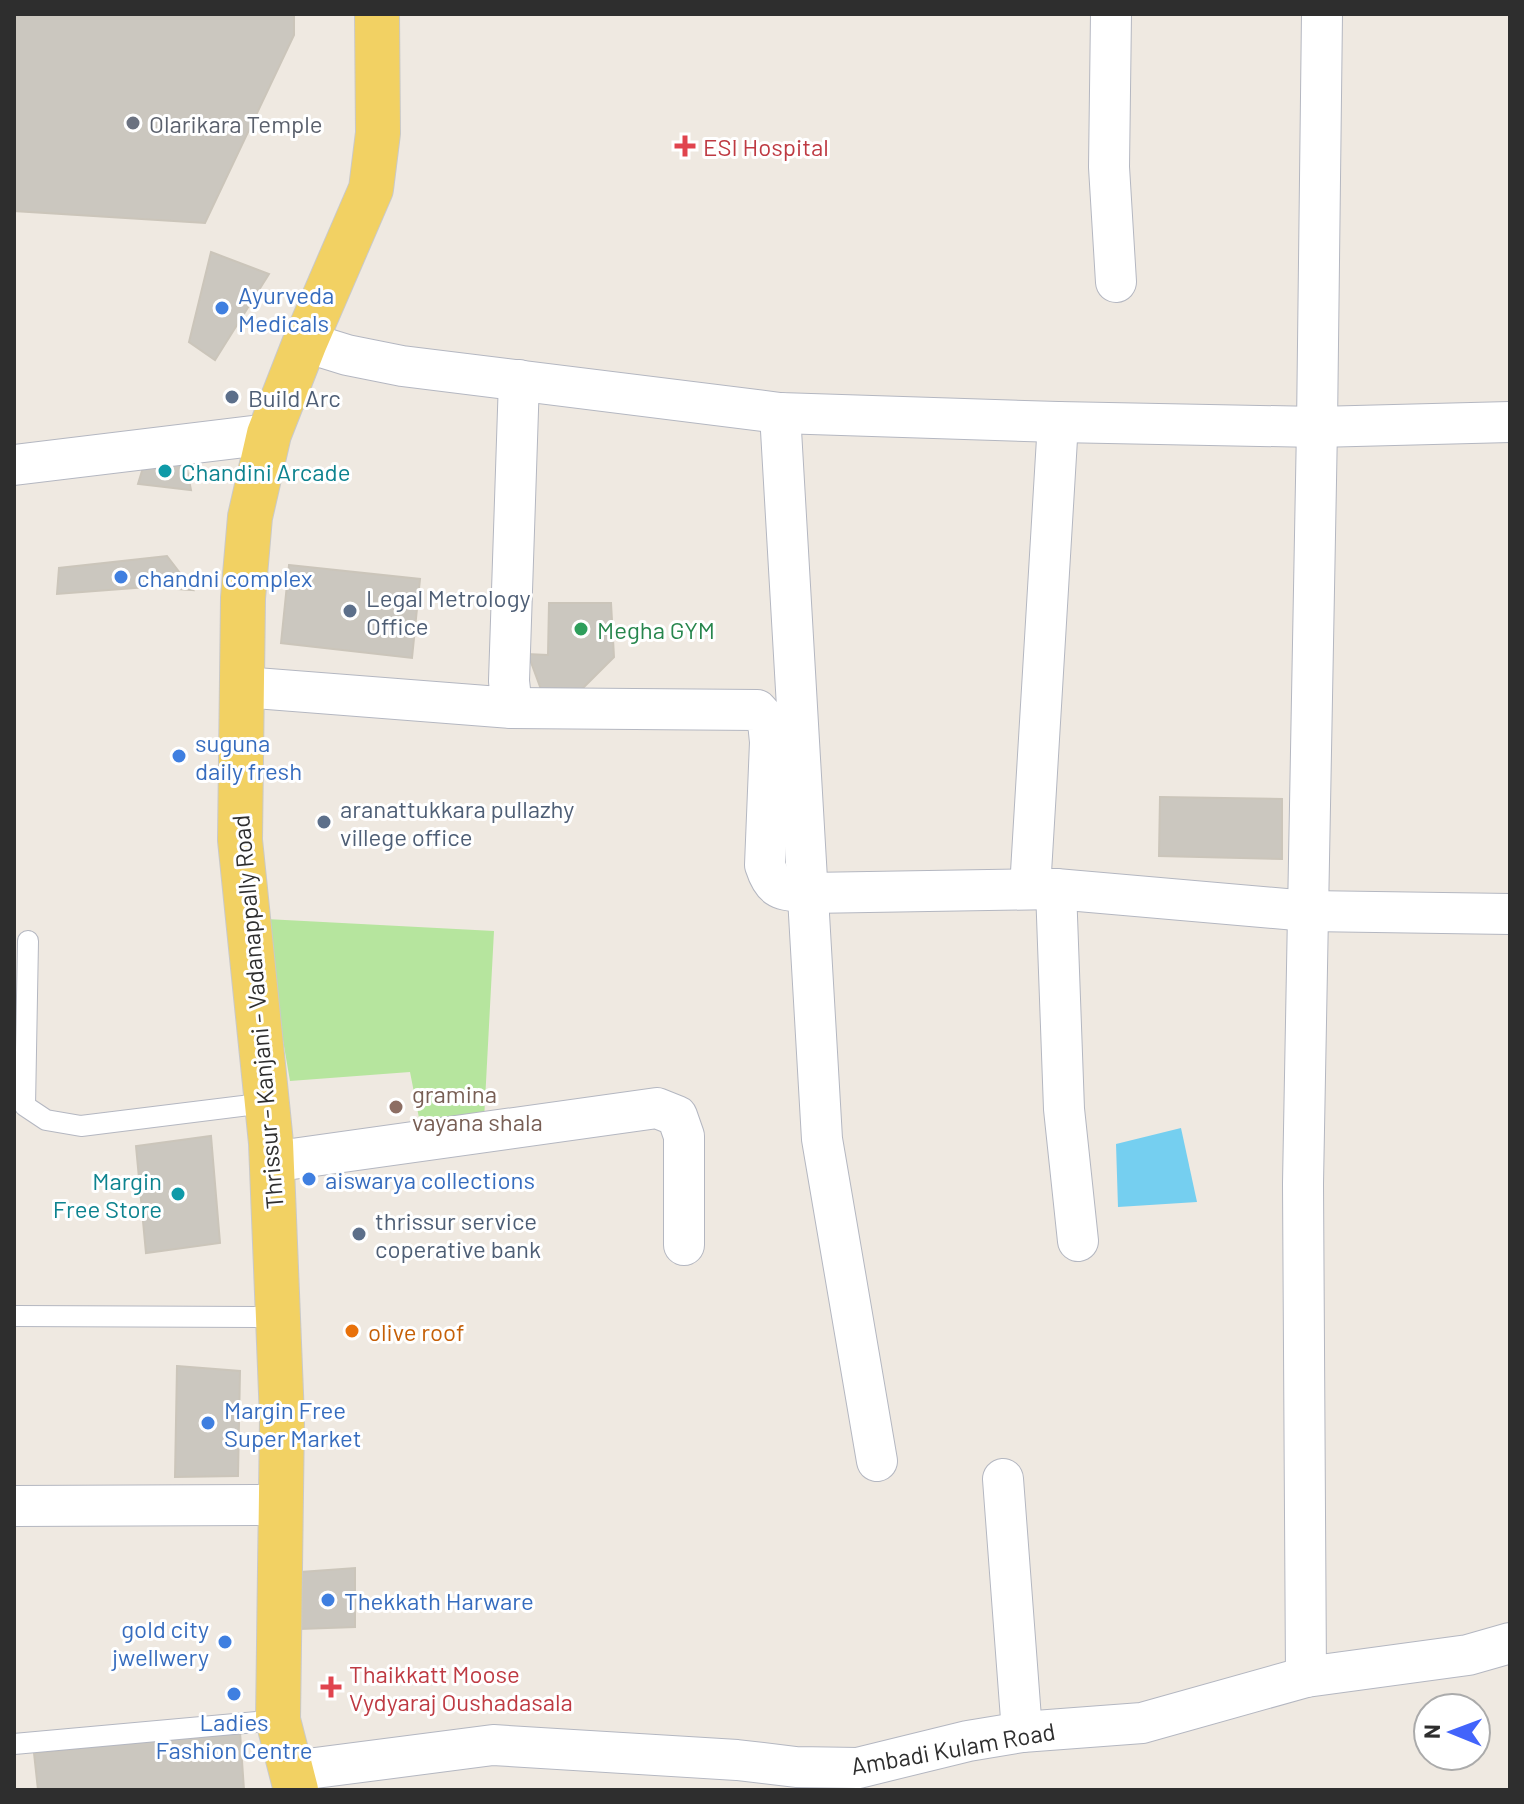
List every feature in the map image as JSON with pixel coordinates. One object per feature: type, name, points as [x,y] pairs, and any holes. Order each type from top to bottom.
[{"type":"main road","name":"Thrissur - Kanjani - Vadanappally Road","points":[[294,1781],[278,1720],[282,1418],[271,1162],[240,840],[243,598],[250,517],[269,434],[371,189],[378,133],[377,14]]},
{"type":"street","points":[[1111,14],[1109,167],[1116,282]]},
{"type":"street","points":[[1306,1677],[1303,1184],[1322,14]]},
{"type":"street","points":[[305,342],[347,355],[402,366],[780,413],[1317,427],[1510,422]]},
{"type":"street","points":[[512,708],[509,681],[519,380]]},
{"type":"street","points":[[780,413],[822,1139],[877,1461]]},
{"type":"street","points":[[1058,422],[1043,889],[1078,1241]]},
{"type":"street","points":[[14,465],[269,434]]},
{"type":"street","points":[[242,687],[512,708],[757,710],[768,722],[770,742],[765,865],[770,880],[779,889],[809,893],[1043,889],[1308,911],[1510,914]]},
{"type":"street","points":[[271,1162],[657,1108],[677,1116],[684,1136],[684,1245]]},
{"type":"street","points":[[1003,1479],[1022,1732]]},
{"type":"street","points":[[14,1506],[280,1505]]},
{"type":"street","name":"Ambadi Kulam Road","points":[[294,1781],[493,1745],[737,1760],[858,1779],[968,1741],[1022,1732],[1142,1723],[1306,1677],[1468,1655],[1510,1643]]},
{"type":"lane","points":[[28,941],[25,1106],[35,1113],[46,1120],[81,1126],[266,1103]]},
{"type":"lane","points":[[14,1316],[278,1317]]},
{"type":"lane","points":[[14,1744],[278,1720]]},
{"type":"green space","points":[[266,919],[494,931],[484,1120],[420,1123],[410,1072],[290,1081]]},
{"type":"water","points":[[1181,1128],[1197,1202],[1118,1207],[1116,1144]]},
{"type":"building","name":"Olarikara Temple","points":[[14,14],[294,14],[294,35],[205,223],[14,211]]},
{"type":"building","name":"Ayurveda Medicals","points":[[211,252],[269,274],[215,360],[189,342]]},
{"type":"building","name":"Chandini Arcade","points":[[146,458],[185,459],[191,490],[138,484]]},
{"type":"building","name":"chandni complex","points":[[167,556],[193,590],[148,587],[57,594],[59,568]]},
{"type":"building","name":"Legal Metrology Office","points":[[289,565],[420,579],[412,658],[281,643]]},
{"type":"building","name":"Megha GYM","points":[[549,603],[611,603],[614,657],[580,691],[542,692],[528,654],[548,655]]},
{"type":"building","points":[[1160,797],[1282,799],[1282,859],[1159,856]]},
{"type":"building","name":"Margin Free Store","points":[[211,1136],[220,1243],[146,1253],[136,1146]]},
{"type":"building","name":"Margin Free Super Market","points":[[177,1366],[240,1371],[238,1476],[175,1477]]},
{"type":"building","name":"Thekkath Harware","points":[[355,1568],[355,1627],[300,1629],[301,1572]]},
{"type":"building","points":[[240,1732],[244,1790],[38,1790],[34,1753]]},
{"type":"place","name":"Olarikara Temple","points":[[133,123]]},
{"type":"place","name":"ESI Hospital","points":[[685,146]]},
{"type":"place","name":"Ayurveda Medicals","points":[[222,308]]},
{"type":"place","name":"Build Arc","points":[[232,397]]},
{"type":"place","name":"Chandini Arcade","points":[[165,471]]},
{"type":"place","name":"chandni complex","points":[[121,577]]},
{"type":"place","name":"Legal Metrology Office","points":[[350,611]]},
{"type":"place","name":"Megha GYM","points":[[581,629]]},
{"type":"place","name":"suguna daily fresh","points":[[179,756]]},
{"type":"place","name":"aranattukkara pullazhy villege office","points":[[324,822]]},
{"type":"place","name":"gramina vayana shala","points":[[396,1107]]},
{"type":"place","name":"aiswarya collections","points":[[309,1179]]},
{"type":"place","name":"Margin Free Store","points":[[178,1194]]},
{"type":"place","name":"thrissur service coperative bank","points":[[359,1234]]},
{"type":"place","name":"olive roof","points":[[352,1331]]},
{"type":"place","name":"Margin Free Super Market","points":[[208,1423]]},
{"type":"place","name":"Thekkath Harware","points":[[328,1600]]},
{"type":"place","name":"gold city jwellwery","points":[[225,1642]]},
{"type":"place","name":"Thaikkatt Moose Vydyaraj Oushadasala","points":[[331,1687]]},
{"type":"place","name":"Ladies Fashion Centre","points":[[234,1694]]}]
